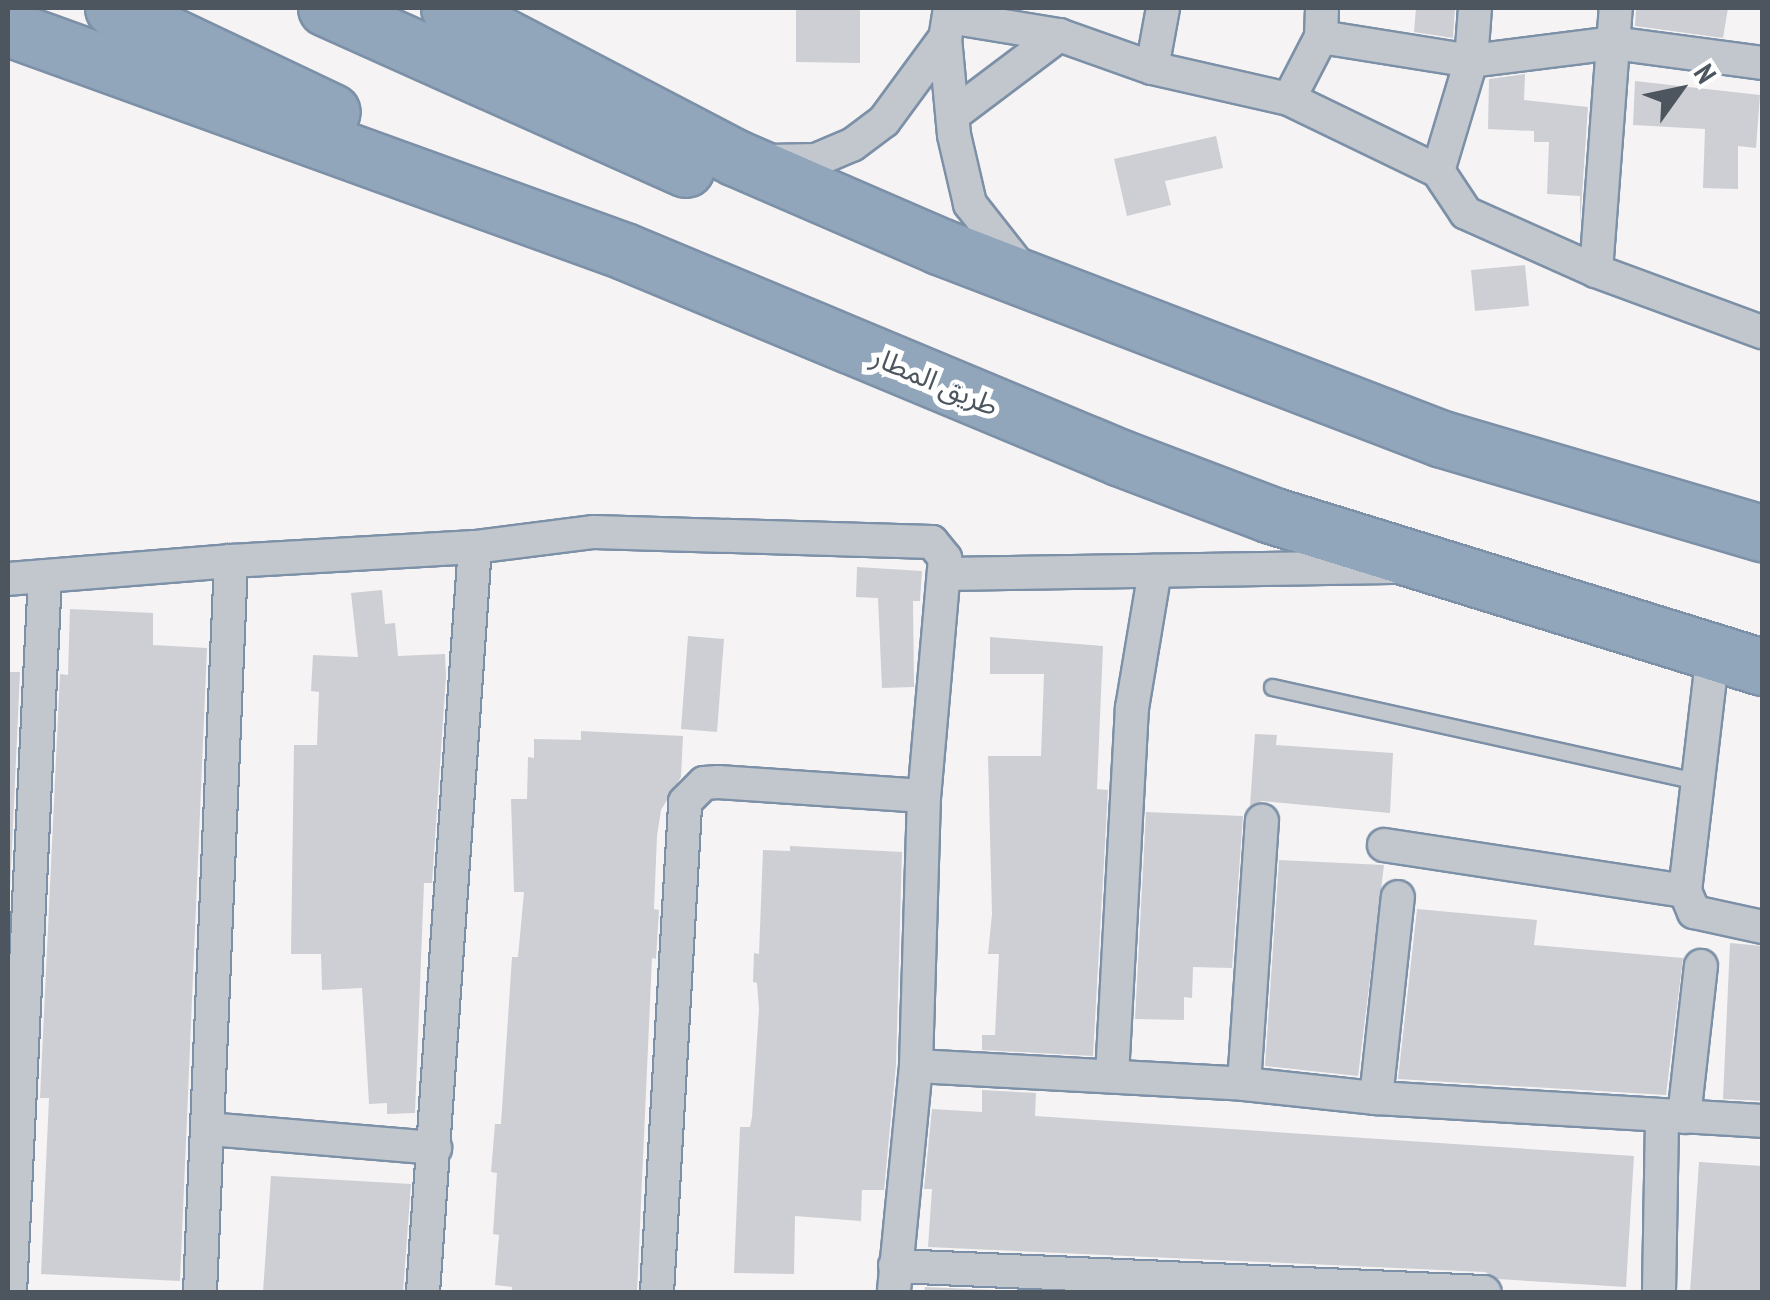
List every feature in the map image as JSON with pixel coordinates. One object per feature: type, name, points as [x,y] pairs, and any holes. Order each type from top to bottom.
[{"type":"highway","points":[[113,8],[624,251]]},
{"type":"highway","points":[[326,8],[550,110],[954,284],[1442,439],[1762,533]]},
{"type":"highway","points":[[449,8],[736,158],[940,246],[1442,439]]},
{"type":"highway","name":"طريق المطار","points":[[8,28],[624,251],[1120,458],[1271,515],[1738,660]]},
{"type":"street","points":[[1152,68],[1164,8]]},
{"type":"street","points":[[1438,172],[1471,61],[1475,8]]},
{"type":"street","points":[[1596,271],[1616,8]]},
{"type":"street","points":[[736,158],[788,164],[829,157],[852,145],[884,121],[948,21]]},
{"type":"street","points":[[948,21],[1059,35],[1152,68],[1288,99],[1438,172],[1466,213],[1596,271],[1762,332]]},
{"type":"street","points":[[948,21],[952,115],[970,204],[1028,278]]},
{"type":"street","points":[[1288,99],[1322,22],[1471,61],[1613,43],[1762,63]]},
{"type":"street","points":[[952,115],[1059,35]]},
{"type":"street","points":[[8,578],[475,547],[594,532],[932,542],[945,558],[945,574],[924,796],[916,1066],[894,1279],[1484,1292]]},
{"type":"street","points":[[424,1292],[475,547]]},
{"type":"street","points":[[200,1292],[231,562]]},
{"type":"street","points":[[945,574],[1434,566]]},
{"type":"street","points":[[1112,1076],[1132,708],[1155,571]]},
{"type":"street","points":[[10,1292],[45,576]]},
{"type":"street","points":[[1738,660],[1697,781],[1685,890],[1694,912],[1762,927]]},
{"type":"street","points":[[658,1292],[686,802],[704,783],[718,782],[924,796]]},
{"type":"street","points":[[1244,1084],[1262,821]]},
{"type":"street","points":[[1384,845],[1685,890]]},
{"type":"street","points":[[1376,1098],[1398,897]]},
{"type":"street","points":[[1659,1292],[1673,1117],[1701,966]]},
{"type":"street","points":[[916,1066],[1244,1084],[1376,1098],[1762,1122]]},
{"type":"street","points":[[208,1129],[435,1148]]},
{"type":"lane","points":[[1272,687],[1697,781]]},
{"type":"building","points":[[796,8],[860,8],[860,63],[796,62]]},
{"type":"building","points":[[1416,8],[1455,8],[1453,38],[1414,32]]},
{"type":"building","points":[[1636,8],[1728,8],[1723,38],[1635,26]]},
{"type":"building","points":[[1525,74],[1524,100],[1588,107],[1580,224],[1580,196],[1547,194],[1549,142],[1534,142],[1534,131],[1488,129],[1489,79]]},
{"type":"building","points":[[1635,81],[1760,95],[1756,148],[1738,146],[1738,189],[1703,188],[1705,129],[1633,125]]},
{"type":"building","points":[[1216,136],[1223,168],[1165,181],[1171,205],[1127,216],[1114,159]]},
{"type":"building","points":[[1525,265],[1529,306],[1475,311],[1471,270]]},
{"type":"building","points":[[857,567],[922,571],[920,601],[913,601],[914,687],[882,688],[878,598],[856,597]]},
{"type":"building","points":[[382,590],[385,624],[395,623],[398,656],[445,654],[432,883],[424,883],[415,1113],[387,1114],[387,1103],[369,1104],[362,988],[322,990],[321,954],[291,954],[294,745],[317,745],[319,692],[311,691],[313,655],[358,657],[351,593]]},
{"type":"building","points":[[70,609],[153,613],[153,645],[207,648],[180,1281],[41,1274],[49,1098],[40,1098],[60,674],[68,675]]},
{"type":"building","points":[[688,636],[724,639],[717,732],[681,729]]},
{"type":"building","points":[[990,637],[1103,646],[1097,789],[1108,790],[1093,1056],[982,1050],[982,1035],[995,1035],[999,954],[988,954],[992,914],[988,756],[1041,756],[1044,674],[990,674]]},
{"type":"building","points":[[8,672],[20,672],[8,934]]},
{"type":"building","points":[[581,731],[683,736],[681,777],[661,810],[657,836],[654,909],[659,910],[656,959],[652,958],[637,1292],[512,1292],[512,1287],[495,1285],[499,1235],[493,1234],[497,1173],[491,1172],[495,1124],[501,1124],[512,957],[518,957],[524,892],[514,892],[511,799],[527,799],[528,757],[534,758],[534,739],[581,740]]},
{"type":"building","points":[[1255,734],[1277,735],[1276,745],[1393,753],[1390,813],[1262,801],[1250,806]]},
{"type":"building","points":[[1146,812],[1243,816],[1232,968],[1193,967],[1192,998],[1184,997],[1184,1020],[1135,1019]]},
{"type":"building","points":[[790,846],[902,852],[896,1065],[884,1190],[862,1190],[861,1221],[795,1216],[794,1274],[734,1273],[740,1127],[750,1127],[752,1117],[759,1009],[757,983],[753,982],[754,953],[759,954],[763,850],[790,851]]},
{"type":"building","points":[[1279,860],[1384,865],[1358,1076],[1265,1066]]},
{"type":"building","points":[[1417,909],[1537,920],[1534,945],[1683,958],[1666,1095],[1398,1079]]},
{"type":"building","points":[[1730,943],[1762,946],[1762,1101],[1723,1099]]},
{"type":"building","points":[[982,1090],[1036,1093],[1035,1116],[1634,1156],[1626,1287],[1498,1279],[1485,1272],[928,1247],[932,1189],[924,1189],[932,1109],[982,1112]]},
{"type":"building","points":[[1699,1162],[1762,1166],[1762,1292],[1690,1292]]},
{"type":"building","points":[[271,1176],[411,1184],[403,1292],[263,1292]]},
{"type":"building","points":[[925,1287],[1042,1292],[924,1292]]}]
